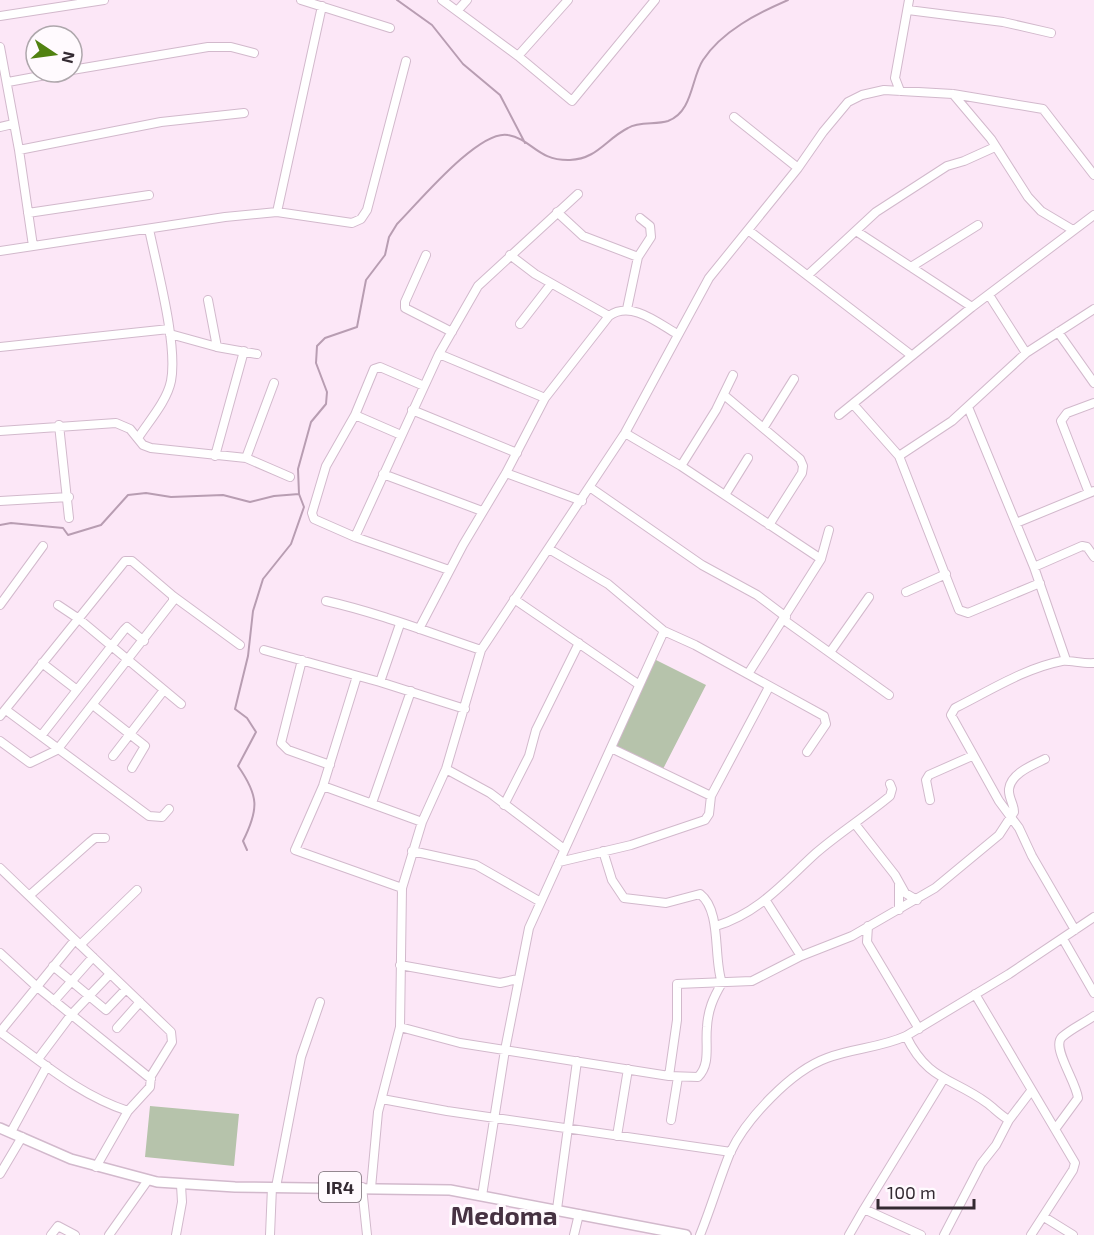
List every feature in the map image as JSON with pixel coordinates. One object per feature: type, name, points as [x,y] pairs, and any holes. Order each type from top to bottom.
[{"type":"main road","name":"IR4","points":[[0,1128],[71,1159],[148,1180],[182,1185],[450,1190],[686,1235]]},
{"type":"street","points":[[0,16],[104,0]]},
{"type":"street","points":[[300,0],[390,28]]},
{"type":"street","points":[[442,0],[519,56],[572,102],[655,0]]},
{"type":"street","points":[[458,10],[467,0]]},
{"type":"street","points":[[519,56],[568,0]]},
{"type":"street","points":[[900,91],[895,78],[909,0]]},
{"type":"street","points":[[277,212],[322,6]]},
{"type":"street","points":[[908,10],[1003,22],[1050,33]]},
{"type":"street","points":[[0,47],[8,82],[33,246]]},
{"type":"street","points":[[84,68],[208,47],[231,47],[254,53]]},
{"type":"street","points":[[0,251],[277,212],[352,223],[361,219],[368,210],[406,61]]},
{"type":"street","points":[[8,82],[24,79]]},
{"type":"street","points":[[367,1235],[366,1187],[382,1098],[400,1027],[402,888],[422,822],[446,769],[481,650],[591,488],[625,433],[677,334],[710,278],[848,102],[862,95],[884,90],[953,94],[1044,109],[1094,175]]},
{"type":"street","points":[[953,94],[968,108],[1028,197],[1041,211],[1073,230]]},
{"type":"street","points":[[19,150],[161,122],[244,113]]},
{"type":"street","points":[[734,117],[798,168]]},
{"type":"street","points":[[0,127],[14,124]]},
{"type":"street","points":[[808,275],[876,212],[947,166],[995,147]]},
{"type":"street","points":[[355,537],[439,354],[478,286],[578,194]]},
{"type":"street","points":[[28,213],[149,195]]},
{"type":"street","points":[[557,212],[583,236],[638,257]]},
{"type":"street","points":[[839,416],[911,355],[1094,215]]},
{"type":"street","points":[[627,309],[638,257],[651,237],[650,226],[640,218]]},
{"type":"street","points":[[911,267],[978,225]]},
{"type":"street","points":[[138,438],[168,391],[172,380],[170,331],[149,229]]},
{"type":"street","points":[[748,230],[911,355]]},
{"type":"street","points":[[856,231],[972,307]]},
{"type":"street","points":[[426,255],[405,302],[405,308],[452,332]]},
{"type":"street","points":[[510,255],[551,284],[609,315]]},
{"type":"street","points":[[520,324],[551,284]]},
{"type":"street","points":[[989,295],[1026,353]]},
{"type":"street","points":[[208,300],[217,347]]},
{"type":"street","points":[[419,629],[449,570],[517,453],[544,398],[609,315],[615,311],[627,309],[677,334]]},
{"type":"street","points":[[899,456],[934,434],[968,407],[1026,353],[1094,309]]},
{"type":"street","points":[[0,347],[170,331],[217,347],[257,354]]},
{"type":"street","points":[[1058,332],[1094,383]]},
{"type":"street","points":[[215,456],[244,351]]},
{"type":"street","points":[[439,354],[544,398]]},
{"type":"street","points":[[424,386],[377,366],[355,415],[326,466],[312,513],[314,519],[355,537],[449,570]]},
{"type":"street","points":[[681,466],[734,375]]},
{"type":"street","points":[[764,427],[794,379]]},
{"type":"street","points":[[246,458],[274,383]]},
{"type":"street","points":[[724,394],[800,459],[803,466],[802,473],[770,525]]},
{"type":"street","points":[[1016,523],[1091,492],[1061,421],[1067,413],[1094,403]]},
{"type":"street","points":[[853,404],[899,456],[959,610],[965,613],[1040,584]]},
{"type":"street","points":[[968,407],[1034,567],[1066,660]]},
{"type":"street","points":[[412,410],[517,453]]},
{"type":"street","points":[[355,415],[401,435]]},
{"type":"street","points":[[0,431],[116,423],[130,429],[143,445],[151,448],[246,458],[290,477]]},
{"type":"street","points":[[59,426],[69,497],[69,518]]},
{"type":"street","points":[[625,433],[681,466],[821,559]]},
{"type":"street","points":[[725,495],[748,458]]},
{"type":"street","points":[[506,473],[582,501]]},
{"type":"street","points":[[383,474],[482,511]]},
{"type":"street","points":[[591,488],[702,565],[757,595],[889,694]]},
{"type":"street","points":[[0,501],[69,497]]},
{"type":"street","points":[[748,674],[821,559],[829,530]]},
{"type":"street","points":[[0,605],[3,596],[43,546]]},
{"type":"street","points":[[1034,567],[1082,546],[1087,547],[1094,557]]},
{"type":"street","points":[[549,549],[608,584],[664,631],[748,674],[825,718],[826,724],[818,739],[807,752]]},
{"type":"street","points":[[0,717],[125,561],[129,560],[173,596],[240,645]]},
{"type":"street","points":[[906,592],[946,574]]},
{"type":"street","points":[[0,741],[30,763],[57,750],[144,641],[173,601],[173,596]]},
{"type":"street","points":[[831,651],[869,597]]},
{"type":"street","points":[[514,599],[638,684]]},
{"type":"street","points":[[326,601],[372,612],[400,624],[481,650]]},
{"type":"street","points":[[58,605],[79,619],[181,704]]},
{"type":"street","points":[[380,681],[400,624]]},
{"type":"street","points":[[41,736],[127,627],[144,641]]},
{"type":"street","points":[[482,1196],[505,1050],[529,928],[664,631]]},
{"type":"street","points":[[504,805],[529,756],[536,730],[579,643]]},
{"type":"street","points":[[264,650],[380,681],[465,709]]},
{"type":"street","points":[[302,660],[280,743],[288,750],[330,765]]},
{"type":"street","points":[[1075,930],[1011,818],[972,756],[951,715],[955,708],[1041,666],[1066,660],[1083,665],[1094,663]]},
{"type":"street","points":[[42,663],[77,690]]},
{"type":"street","points":[[357,676],[323,786],[295,850],[402,888]]},
{"type":"street","points":[[559,862],[603,851],[705,819],[709,814],[711,796],[769,687]]},
{"type":"street","points":[[114,756],[164,690]]},
{"type":"street","points":[[372,803],[411,691]]},
{"type":"street","points":[[93,705],[146,748],[132,768]]},
{"type":"street","points":[[6,710],[149,816],[162,817],[169,809]]},
{"type":"street","points":[[611,748],[711,796]]},
{"type":"street","points":[[930,800],[926,780],[929,775],[972,756]]},
{"type":"street","points":[[669,1076],[677,1020],[677,984],[752,981],[801,956],[852,936],[917,900],[993,840],[1014,812],[1009,789],[1012,780],[1020,772],[1045,759]]},
{"type":"street","points":[[446,769],[490,793],[564,849]]},
{"type":"street","points":[[716,926],[766,901],[817,852],[890,796],[892,789],[890,783]]},
{"type":"street","points":[[323,786],[422,822]]},
{"type":"street","points":[[855,824],[895,875],[905,893],[917,900]]},
{"type":"street","points":[[30,895],[95,838],[105,838]]},
{"type":"street","points":[[412,851],[476,865],[539,902]]},
{"type":"street","points":[[400,1027],[428,1032],[455,1042],[669,1076],[698,1077],[707,1062],[706,1028],[711,1000],[723,983],[716,956],[716,926],[705,899],[700,894],[666,903],[624,898],[612,880],[603,851]]},
{"type":"street","points":[[0,868],[171,1032],[172,1037],[151,1079],[150,1087],[128,1111],[96,1167]]},
{"type":"street","points":[[899,885],[899,910]]},
{"type":"street","points":[[128,1111],[100,1102],[72,1086],[47,1065],[0,1032],[53,966],[137,890]]},
{"type":"street","points":[[766,901],[801,956]]},
{"type":"street","points":[[700,1235],[731,1152],[764,1106],[805,1069],[826,1058],[888,1044],[906,1036],[1063,939],[1094,917]]},
{"type":"street","points":[[868,926],[867,942],[918,1029]]},
{"type":"street","points":[[852,936],[867,942]]},
{"type":"street","points":[[1063,939],[1094,993]]},
{"type":"street","points":[[0,953],[71,1016],[151,1079]]},
{"type":"street","points":[[54,1001],[93,957]]},
{"type":"street","points":[[400,965],[500,983],[518,980]]},
{"type":"street","points":[[53,966],[88,996],[108,1009],[126,989]]},
{"type":"street","points":[[38,1059],[71,1016],[110,974]]},
{"type":"street","points":[[500,983],[515,998]]},
{"type":"street","points":[[975,994],[1031,1091],[1056,1128],[1075,1166],[1031,1235]]},
{"type":"street","points":[[117,1028],[140,1002]]},
{"type":"street","points":[[270,1235],[274,1187],[301,1057],[320,1002]]},
{"type":"street","points":[[1056,1128],[1078,1098],[1072,1075],[1057,1049],[1057,1043],[1094,1016]]},
{"type":"street","points":[[906,1036],[927,1068],[987,1103],[1008,1120]]},
{"type":"street","points":[[557,1209],[577,1061]]},
{"type":"street","points":[[11,1132],[47,1065]]},
{"type":"street","points":[[617,1136],[628,1069]]},
{"type":"street","points":[[671,1120],[678,1077]]},
{"type":"street","points":[[849,1235],[944,1080]]},
{"type":"street","points":[[944,1235],[981,1164],[996,1144],[1008,1120],[1031,1091]]},
{"type":"street","points":[[382,1098],[494,1118],[731,1152]]},
{"type":"street","points":[[0,1174],[22,1137]]},
{"type":"street","points":[[109,1235],[148,1180]]},
{"type":"street","points":[[176,1235],[182,1202],[182,1185]]},
{"type":"street","points":[[864,1209],[921,1235]]},
{"type":"street","points":[[574,1235],[579,1214]]},
{"type":"street","points":[[1044,1217],[1073,1235]]},
{"type":"street","points":[[51,1235],[58,1226],[75,1235]]},
{"type":"green space","points":[[654,659],[706,685],[662,771],[611,745]]},
{"type":"green space","points":[[150,1106],[239,1114],[234,1166],[145,1157]]},
{"type":"waterway","points":[[397,0],[432,25],[463,64],[500,95],[525,143]]},
{"type":"waterway","points":[[247,850],[243,841],[252,820],[254,803],[250,786],[238,766],[256,732],[247,718],[235,709],[248,656],[253,611],[263,579],[291,544],[304,507],[299,494],[298,469],[311,422],[326,404],[327,392],[316,363],[317,346],[325,338],[357,327],[366,280],[385,255],[389,237],[397,224],[450,169],[481,143],[496,136],[508,135],[516,137],[550,157],[579,159],[594,152],[620,132],[632,126],[668,121],[682,110],[699,67],[720,40],[741,24],[788,0]]},
{"type":"waterway","points":[[0,525],[11,523],[63,528],[68,535],[101,525],[128,495],[146,493],[171,497],[223,495],[250,502],[274,496],[299,494]]},
{"type":"district","name":"Medoma","points":[[504,1214]]}]
